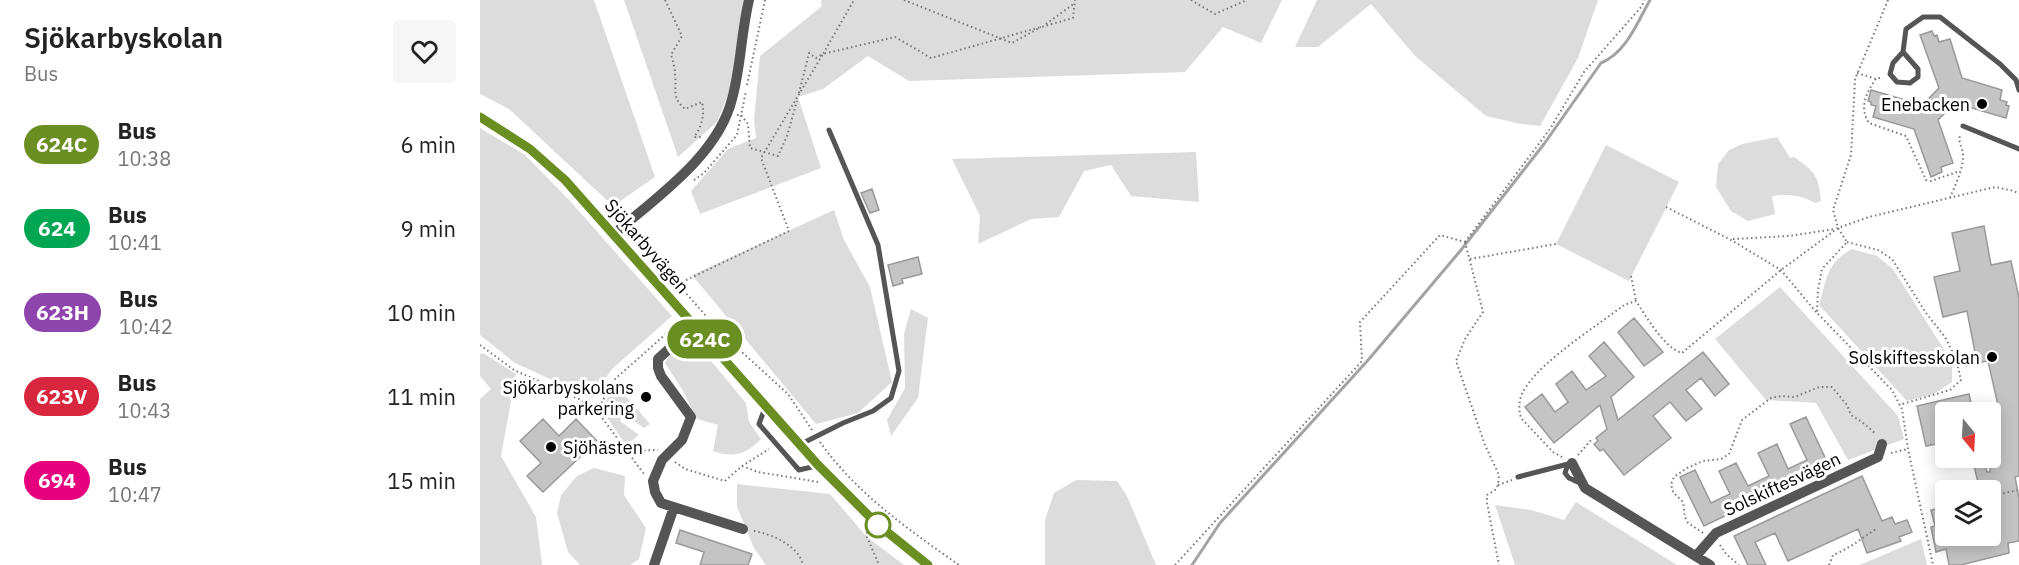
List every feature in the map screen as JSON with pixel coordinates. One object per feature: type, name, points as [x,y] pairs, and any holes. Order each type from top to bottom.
[{"type":"street","points":[[613,234],[689,169],[717,135],[732,101],[749,0]]},
{"type":"street","name":"Sjökarbyvägen","points":[[480,117],[530,149],[565,180],[818,465],[876,523],[928,565]]},
{"type":"street","points":[[694,326],[658,359],[661,376],[691,417],[682,440],[662,460],[653,481],[655,492],[661,503],[743,529]]},
{"type":"street","points":[[1878,457],[1882,444]]},
{"type":"street","name":"Solskiftesvägen","points":[[1696,556],[1716,533],[1878,457]]},
{"type":"street","points":[[1571,464],[1585,488],[1710,565]]},
{"type":"street","points":[[654,565],[674,507]]},
{"type":"lane","points":[[1903,52],[1918,69],[1918,78],[1910,83],[1897,82],[1890,74],[1893,63],[1903,52],[1906,29],[1923,17],[1940,17],[2000,64],[2016,80],[2019,90]]},
{"type":"lane","points":[[1963,126],[2019,149]]},
{"type":"lane","points":[[799,444],[873,411],[891,398],[899,371],[878,245],[829,130]]},
{"type":"lane","points":[[765,406],[759,424],[776,445],[799,470],[818,465]]},
{"type":"lane","points":[[1518,477],[1571,464]]},
{"type":"path","points":[[904,0],[1012,43],[1045,25],[1075,1]]},
{"type":"path","points":[[1191,0],[1215,14],[1247,0]]},
{"type":"path","points":[[1465,242],[1550,129],[1584,72],[1642,6],[1644,0]]},
{"type":"path","points":[[1888,0],[1855,79],[1851,155],[1833,210],[1838,228],[1847,242],[1878,250],[1892,259],[1926,313],[1945,338],[1956,359],[1961,380],[1950,390],[1899,405]]},
{"type":"path","points":[[678,284],[789,231],[761,158],[823,54],[895,37],[931,57],[1072,18],[1075,1]]},
{"type":"path","points":[[1857,73],[1876,79]]},
{"type":"path","points":[[1890,74],[1876,79],[1866,94],[1864,112],[1869,123],[1906,136],[1926,180],[1932,182],[1960,171]]},
{"type":"path","points":[[1950,198],[1960,171],[1963,154],[1959,140],[1963,126]]},
{"type":"path","points":[[1731,240],[1789,236],[1838,228],[1869,217],[1995,187],[2019,194]]},
{"type":"path","points":[[1666,207],[1731,240],[1781,270],[1817,313],[1892,390],[1902,410],[1933,565]]},
{"type":"path","points":[[625,224],[721,333],[788,394],[823,447],[876,502],[899,523],[959,565]]},
{"type":"path","points":[[1631,276],[1636,301],[1650,323],[1675,351],[1682,353],[1781,270],[1838,228]]},
{"type":"path","points":[[1175,565],[1362,361],[1360,322],[1440,235],[1465,242]]},
{"type":"path","points":[[1465,242],[1483,312],[1466,339],[1456,361],[1485,445],[1499,475],[1498,485],[1487,495],[1499,565]]},
{"type":"path","points":[[1817,313],[1822,269],[1847,242]]},
{"type":"path","points":[[1470,260],[1556,244]]},
{"type":"path","points":[[1593,439],[1571,464],[1553,452],[1521,418],[1520,399],[1526,386],[1547,364],[1624,305],[1636,301]]},
{"type":"path","points":[[597,411],[614,380],[679,322]]},
{"type":"path","points":[[480,345],[514,369],[581,400],[597,411],[639,470],[653,481]]},
{"type":"path","points":[[1739,565],[1726,554],[1722,546],[1688,523],[1683,502],[1673,492],[1671,484],[1674,477],[1703,461],[1721,459],[1729,454],[1742,420],[1771,398],[1794,397],[1819,387],[1832,387],[1847,405],[1851,415],[1874,431],[1882,444]]},
{"type":"path","points":[[626,451],[656,449],[685,469],[725,481],[742,466],[776,445]]},
{"type":"path","points":[[1878,457],[1908,449]]},
{"type":"path","points":[[742,466],[758,472],[811,480],[825,485]]},
{"type":"path","points":[[1498,485],[1518,477]]},
{"type":"path","points":[[2001,494],[2019,490]]},
{"type":"path","points":[[867,527],[867,537],[879,565]]},
{"type":"path","points":[[743,529],[764,533],[796,550],[803,565]]},
{"type":"path","points":[[1829,565],[1833,555],[1846,550],[1876,530]]},
{"type":"shaded area","points":[[480,0],[594,0],[655,177],[613,206],[509,109],[480,94]]},
{"type":"shaded area","points":[[624,0],[745,0],[730,89],[717,122],[678,157]]},
{"type":"shaded area","points":[[821,0],[1282,0],[1261,43],[1223,27],[1185,72],[909,81],[868,56],[823,89],[798,97],[821,168],[700,214],[691,191],[728,149],[756,138],[754,120],[760,56],[822,6]]},
{"type":"shaded area","points":[[1317,0],[1598,0],[1578,58],[1540,126],[1486,116],[1415,56],[1371,4],[1318,47],[1295,47]]},
{"type":"shaded area","points":[[480,128],[525,155],[569,200],[672,316],[612,369],[592,398],[515,363],[480,335]]},
{"type":"shaded area","points":[[1777,137],[1790,158],[1794,157],[1815,175],[1821,201],[1815,203],[1794,196],[1772,196],[1775,214],[1748,221],[1731,211],[1716,187],[1718,164],[1729,150],[1742,144]]},
{"type":"shaded area","points":[[1606,145],[1679,182],[1629,281],[1556,244]]},
{"type":"shaded area","points":[[1196,152],[1199,202],[1131,196],[1111,165],[1084,171],[1059,217],[1031,219],[978,244],[980,216],[952,159]]},
{"type":"shaded area","points":[[834,210],[844,240],[870,287],[892,382],[858,413],[816,424],[692,275]]},
{"type":"shaded area","points":[[1852,249],[1877,256],[1893,269],[1952,362],[1952,382],[1934,394],[1907,401],[1819,305],[1832,266],[1843,254]]},
{"type":"shaded area","points":[[1780,287],[1898,416],[1904,439],[1848,460],[1816,403],[1766,400],[1715,339]]},
{"type":"shaded area","points":[[911,309],[928,318],[918,398],[891,436],[887,420],[905,388],[904,334]]},
{"type":"shaded area","points":[[691,343],[701,349],[746,403],[749,422],[761,439],[750,449],[739,454],[713,451],[718,425],[697,419],[665,363],[675,347]]},
{"type":"shaded area","points":[[483,353],[516,374],[501,456],[536,517],[542,565],[480,565],[480,399],[491,389],[480,376],[480,354]]},
{"type":"shaded area","points":[[616,385],[650,424],[644,428],[624,414],[620,421],[639,435],[626,445],[601,409]]},
{"type":"shaded area","points":[[594,468],[625,476],[624,495],[646,528],[639,559],[630,565],[580,565],[568,552],[557,513],[561,495],[577,476]]},
{"type":"shaded area","points":[[1076,480],[1117,481],[1127,496],[1156,565],[1045,565],[1045,520],[1054,493]]},
{"type":"shaded area","points":[[737,484],[830,494],[867,537],[904,565],[766,565],[754,548],[737,507]]},
{"type":"shaded area","points":[[1576,502],[1677,565],[1515,565],[1495,505],[1531,510],[1564,520]]},
{"type":"shaded area","points":[[1921,539],[1927,565],[1859,565],[1867,562]]},
{"type":"building","name":"Enebacken","points":[[1932,31],[1934,36],[1937,35],[1939,42],[1950,39],[1962,78],[2002,90],[2000,100],[2007,102],[2006,105],[2009,106],[2006,118],[1955,103],[1938,120],[1953,163],[1941,167],[1942,172],[1931,177],[1914,129],[1873,117],[1876,106],[1871,105],[1868,101],[1871,90],[1922,105],[1939,88],[1920,35]]},
{"type":"building","points":[[872,189],[879,210],[870,213],[861,193]]},
{"type":"building","name":"Solskiftesskolan","points":[[1984,226],[1991,265],[2011,261],[2019,298],[2019,476],[2015,477],[2019,498],[2019,541],[2008,543],[2009,553],[1961,565],[1949,565],[1946,549],[1936,552],[1931,527],[1935,526],[1935,546],[2001,546],[2001,480],[1978,480],[1974,468],[1986,468],[1987,472],[1990,472],[1990,468],[2001,468],[2001,402],[1997,402],[1988,361],[1977,363],[1967,311],[1943,317],[1934,277],[1960,271],[1952,233]]},
{"type":"building","points":[[918,257],[922,274],[902,279],[903,283],[893,286],[888,265]]},
{"type":"building","points":[[1634,318],[1663,352],[1644,366],[1618,332]]},
{"type":"building","points":[[1604,342],[1634,377],[1611,397],[1618,420],[1703,352],[1729,384],[1715,396],[1701,378],[1686,390],[1702,409],[1686,421],[1670,402],[1653,416],[1671,438],[1624,475],[1603,449],[1600,451],[1594,444],[1598,441],[1596,438],[1607,429],[1600,405],[1554,443],[1525,407],[1542,394],[1555,412],[1568,402],[1556,384],[1572,371],[1586,390],[1606,376],[1589,356]]},
{"type":"building","points":[[1969,394],[1971,402],[1935,402],[1935,444],[1926,446],[1917,406]]},
{"type":"building","points":[[1806,417],[1829,466],[1704,526],[1680,477],[1695,470],[1711,503],[1730,494],[1719,471],[1736,463],[1748,486],[1769,476],[1758,453],[1777,444],[1788,469],[1807,460],[1790,424]]},
{"type":"building","points":[[543,419],[559,436],[576,419],[597,441],[543,492],[527,476],[541,463],[520,441]]},
{"type":"building","points":[[1862,476],[1882,521],[1892,517],[1895,524],[1907,520],[1912,532],[1899,537],[1901,541],[1867,553],[1858,529],[1788,561],[1775,533],[1755,542],[1766,565],[1748,565],[1734,536]]},
{"type":"building","name":"Solskiftesskolan","points":[[1935,509],[1935,526],[1931,510]]},
{"type":"building","points":[[680,530],[752,554],[748,565],[700,565],[704,552],[676,543]]},
{"type":"waterway","points":[[1192,565],[1220,523],[1369,359],[1461,250],[1544,144],[1601,63],[1624,45],[1650,0]]},
{"type":"bus line","name":"624C","points":[[480,117],[530,149],[565,180],[844,493],[876,523],[928,565]]},
{"type":"place","name":"Enebacken","points":[[1982,104]]},
{"type":"place","name":"Solskiftesskolan","points":[[1992,357]]},
{"type":"place","name":"Sjökarbyskolans parkering","points":[[646,397]]},
{"type":"place","name":"Sjöhästen","points":[[551,447]]}]
